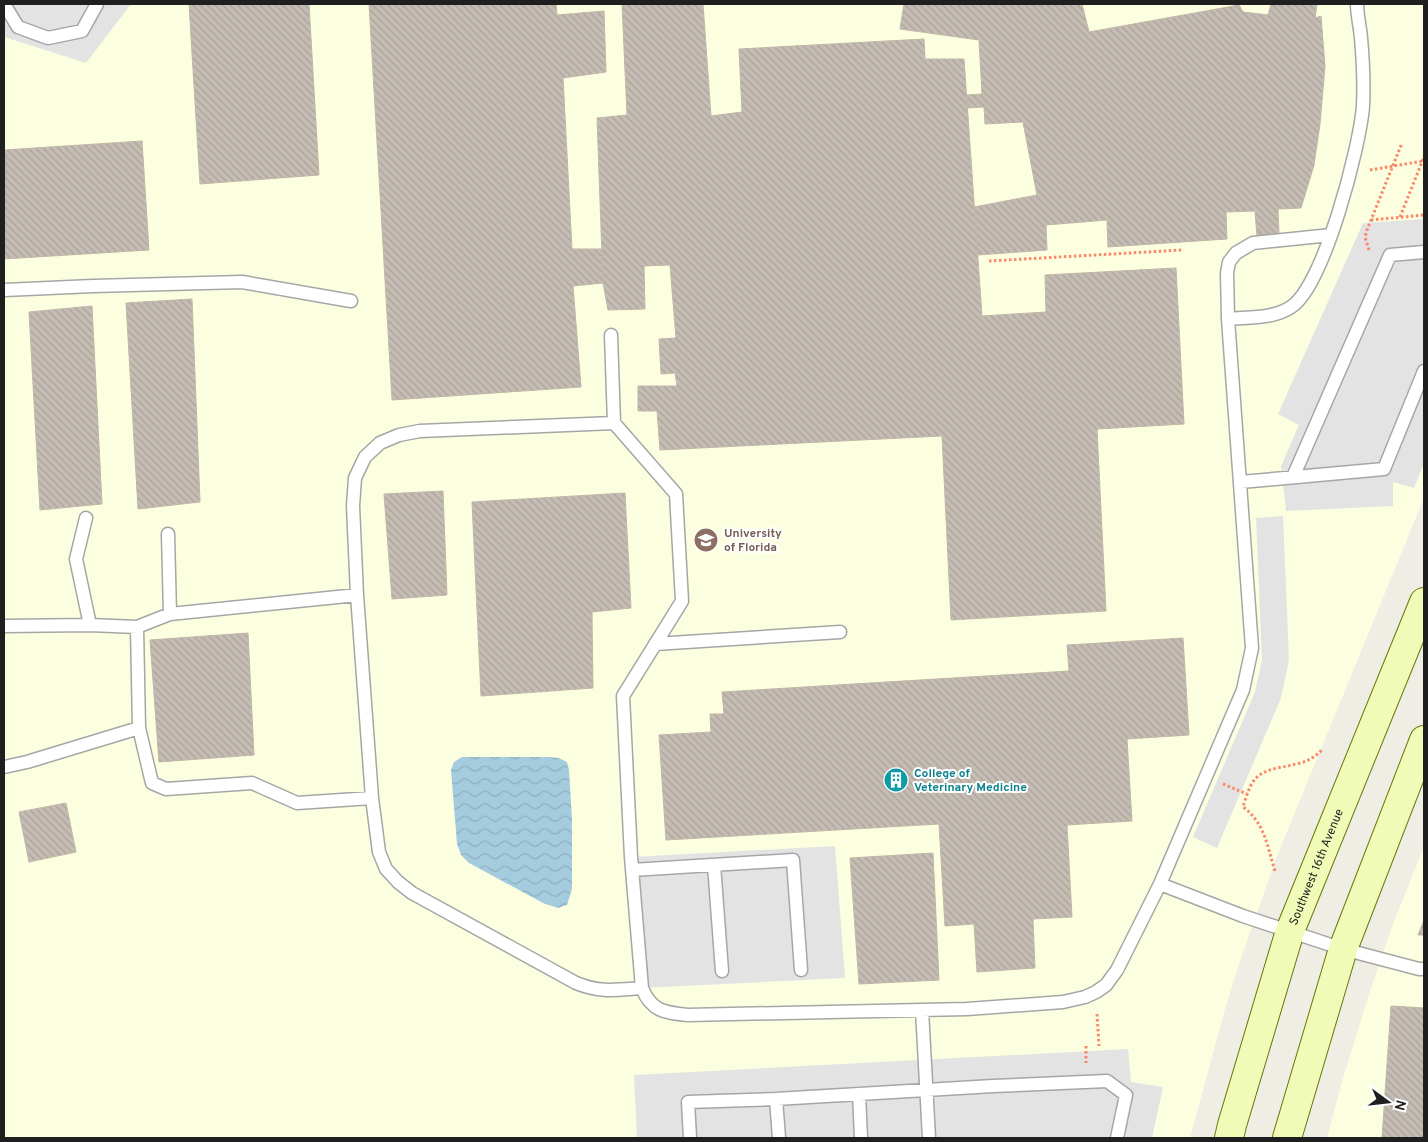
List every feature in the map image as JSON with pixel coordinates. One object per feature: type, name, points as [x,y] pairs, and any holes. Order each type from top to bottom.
[{"type":"main road","name":"Southwest 16th Avenue","points":[[1229,1138],[1290,931],[1424,602]]},
{"type":"main road","points":[[1287,1138],[1343,949],[1424,740]]},
{"type":"lane","points":[[4,4],[18,27],[48,38],[82,31],[97,4]]},
{"type":"lane","points":[[1228,319],[1278,314],[1293,306],[1306,292],[1314,276],[1331,234],[1349,176],[1363,106],[1361,38],[1357,4]]},
{"type":"lane","points":[[610,335],[614,423],[676,494],[682,601],[623,696],[632,870],[642,988],[646,999],[657,1009],[671,1013],[698,1014],[967,1009],[1063,1002],[1085,997],[1096,992],[1106,985],[1117,970],[1160,884],[1243,690],[1252,648],[1228,319],[1227,273],[1229,262],[1236,254],[1253,243],[1331,234]]},
{"type":"lane","points":[[1293,477],[1390,254],[1424,252]]},
{"type":"lane","points":[[4,290],[242,282],[351,301]]},
{"type":"lane","points":[[1241,482],[1384,469],[1424,372]]},
{"type":"lane","points":[[614,423],[420,431],[399,435],[380,443],[365,457],[355,478],[352,506],[372,798],[379,852],[386,869],[412,893],[576,983],[603,991],[642,988]]},
{"type":"lane","points":[[86,518],[76,558],[90,625]]},
{"type":"lane","points":[[168,534],[170,614]]},
{"type":"lane","points":[[4,626],[90,625],[137,627],[170,614],[357,595]]},
{"type":"lane","points":[[137,627],[139,728],[152,782],[166,789],[252,784],[297,803],[372,798]]},
{"type":"lane","points":[[655,644],[840,632]]},
{"type":"lane","points":[[4,767],[27,762],[139,728]]},
{"type":"lane","points":[[632,870],[793,860],[801,970]]},
{"type":"lane","points":[[714,864],[722,971]]},
{"type":"lane","points":[[1160,884],[1243,916],[1343,949],[1424,969]]},
{"type":"lane","points":[[922,1010],[929,1138]]},
{"type":"lane","points":[[690,1138],[688,1102],[1107,1081],[1126,1095],[1117,1138]]},
{"type":"lane","points":[[859,1094],[861,1138]]},
{"type":"lane","points":[[776,1099],[778,1138]]},
{"type":"path","points":[[1369,250],[1366,237],[1370,220],[1402,144]]},
{"type":"path","points":[[1369,170],[1424,160]]},
{"type":"path","points":[[1400,217],[1424,160]]},
{"type":"path","points":[[1370,220],[1424,216]]},
{"type":"path","points":[[989,261],[1182,250]]},
{"type":"path","points":[[1275,871],[1260,824],[1243,807],[1247,794],[1258,776],[1267,770],[1307,761],[1315,757],[1323,749]]},
{"type":"path","points":[[1206,776],[1247,794]]},
{"type":"path","points":[[1097,1014],[1098,1046]]},
{"type":"shaded area","name":"University of Florida","points":[[4,4],[1424,4],[1424,498],[1277,856],[1225,1009],[1190,1138],[4,1138]]},
{"type":"shaded area","points":[[4,4],[131,4],[86,63],[4,37]]},
{"type":"shaded area","points":[[1424,219],[1424,463],[1414,488],[1393,482],[1393,506],[1286,511],[1281,466],[1299,425],[1278,414],[1363,223]]},
{"type":"shaded area","points":[[1283,516],[1289,660],[1281,698],[1217,848],[1193,837],[1255,692],[1262,660],[1256,518]]},
{"type":"shaded area","points":[[835,846],[845,978],[642,988],[631,857]]},
{"type":"shaded area","points":[[1424,847],[1424,1138],[1327,1138],[1369,994],[1393,924]]},
{"type":"shaded area","points":[[1128,1049],[1131,1082],[1163,1087],[1152,1138],[637,1138],[634,1075]]},
{"type":"water","points":[[462,757],[549,757],[559,758],[567,762],[572,819],[572,889],[567,905],[558,908],[543,903],[469,863],[461,855],[457,844],[451,770],[454,762]]},
{"type":"building","points":[[189,4],[309,4],[319,175],[200,184]]},
{"type":"building","points":[[369,4],[556,4],[557,15],[604,11],[606,72],[563,78],[572,249],[601,249],[603,283],[573,286],[581,387],[392,400]]},
{"type":"building","points":[[622,4],[703,4],[711,116],[742,112],[739,49],[924,39],[925,59],[964,59],[982,316],[1046,312],[1045,275],[1176,268],[1184,424],[1097,429],[1106,611],[951,620],[942,436],[660,450],[657,411],[638,411],[638,386],[677,386],[675,373],[661,374],[659,339],[676,338],[670,265],[644,266],[645,309],[608,310],[603,283],[597,118],[627,115]]},
{"type":"building","points":[[904,4],[1082,4],[1089,32],[1239,5],[1243,12],[1268,15],[1271,4],[1317,4],[1315,18],[1321,16],[1325,66],[1314,165],[1301,208],[1278,209],[1279,234],[1257,237],[1255,211],[1226,212],[1227,239],[1108,247],[1107,220],[1046,225],[1047,250],[978,255],[974,207],[1037,195],[1023,122],[985,124],[984,107],[968,108],[967,95],[982,94],[979,40],[900,29]]},
{"type":"building","points":[[142,141],[149,250],[4,259],[4,150]]},
{"type":"building","points":[[192,299],[200,502],[138,509],[126,303]]},
{"type":"building","points":[[92,306],[102,504],[40,510],[29,312]]},
{"type":"building","points":[[443,491],[447,595],[392,599],[384,494]]},
{"type":"building","points":[[625,493],[631,608],[592,612],[593,688],[481,696],[472,502]]},
{"type":"building","points":[[248,633],[254,755],[159,762],[150,640]]},
{"type":"building","name":"College of Veterinary Medicine","points":[[1183,638],[1189,735],[1127,739],[1132,821],[1067,825],[1072,917],[1033,919],[1035,968],[977,972],[974,924],[945,926],[939,824],[666,840],[659,735],[711,732],[710,714],[724,714],[722,692],[1069,671],[1067,645]]},
{"type":"building","points":[[66,803],[76,852],[29,862],[19,812]]},
{"type":"building","points":[[933,853],[939,980],[859,984],[850,858]]},
{"type":"building","points":[[1424,920],[1424,935],[1418,935]]},
{"type":"building","points":[[1391,1006],[1424,1008],[1424,1138],[1382,1138]]},
{"type":"place","name":"University of Florida","points":[[706,540]]},
{"type":"place","name":"College of Veterinary Medicine","points":[[896,780]]}]
